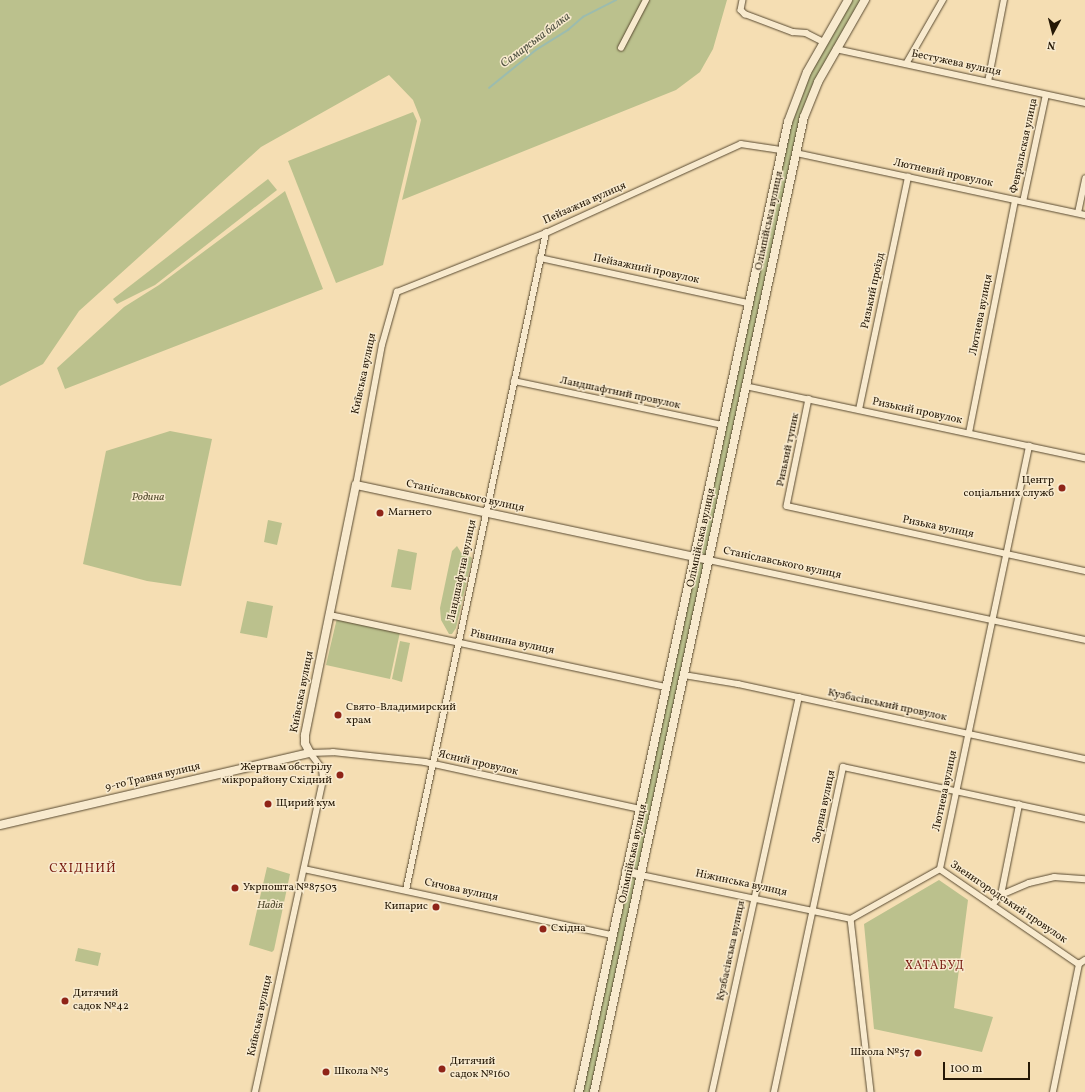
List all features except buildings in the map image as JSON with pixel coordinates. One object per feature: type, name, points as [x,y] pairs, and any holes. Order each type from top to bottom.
[{"type":"main road","name":"Олімпійська вулиця","points":[[579,1092],[781,150],[798,92],[848,0]]},
{"type":"main road","name":"Олімпійська вулиця","points":[[594,1092],[745,386],[807,108],[836,49],[865,0]]},
{"type":"main road","name":"Бестужева вулиця","points":[[824,42],[836,49]]},
{"type":"main road","points":[[781,150],[796,153]]},
{"type":"main road","name":"Станіславського вулиця","points":[[356,485],[709,560]]},
{"type":"main road","name":"Київська вулиця","points":[[310,753],[304,740],[356,485]]},
{"type":"main road","name":"9-го Травня вулиця","points":[[0,825],[310,753]]},
{"type":"main road","name":"Ніжинська вулиця","points":[[626,871],[641,875]]},
{"type":"street","points":[[622,48],[646,0]]},
{"type":"street","points":[[743,0],[741,10],[745,14],[793,32],[806,33],[824,42]]},
{"type":"street","points":[[906,64],[943,0]]},
{"type":"street","points":[[988,82],[1004,0]]},
{"type":"street","name":"Бестужева вулиця","points":[[836,49],[1085,103]]},
{"type":"street","name":"Февральская улица","points":[[1023,202],[1046,95]]},
{"type":"street","name":"Пейзажна вулиця","points":[[397,292],[546,233],[741,144],[781,150]]},
{"type":"street","name":"Лютневий провулок","points":[[796,153],[1085,215]]},
{"type":"street","name":"Ризький проїзд","points":[[859,410],[908,177]]},
{"type":"street","points":[[1078,213],[1085,179]]},
{"type":"street","name":"Лютнева вулиця","points":[[969,433],[1016,200]]},
{"type":"street","name":"Ландшафтна вулиця","points":[[406,890],[485,512],[546,233]]},
{"type":"street","name":"Пейзажний провулок","points":[[540,258],[748,302]]},
{"type":"street","name":"Київська вулиця","points":[[356,485],[382,345],[397,292]]},
{"type":"street","name":"Ландшафтний провулок","points":[[514,381],[722,425]]},
{"type":"street","name":"Ризький провулок","points":[[745,386],[1085,458]]},
{"type":"street","name":"Ризький тупик","points":[[787,506],[810,399]]},
{"type":"street","name":"Лютнева вулиця","points":[[940,869],[1029,446]]},
{"type":"street","name":"Ризька вулиця","points":[[787,506],[1085,571]]},
{"type":"street","name":"Станіславського вулиця","points":[[709,560],[1085,640]]},
{"type":"street","name":"Рівнинна вулиця","points":[[330,615],[666,687]]},
{"type":"street","name":"Кузбасівський провулок","points":[[684,674],[799,697],[1085,759]]},
{"type":"street","name":"Кузбасівська вулиця","points":[[712,1092],[799,697]]},
{"type":"street","name":"Ясний провулок","points":[[310,753],[333,752],[432,764],[640,809]]},
{"type":"street","name":"Київська вулиця","points":[[256,1092],[323,779],[322,769],[310,753]]},
{"type":"street","name":"Зоряна вулиця","points":[[774,1092],[843,767],[1085,819]]},
{"type":"street","points":[[1001,895],[1019,805]]},
{"type":"street","name":"Сичова вулиця","points":[[304,869],[613,934]]},
{"type":"street","points":[[871,1092],[851,919],[940,869]]},
{"type":"street","name":"Звенигородський провулок","points":[[940,869],[1079,964]]},
{"type":"street","name":"Ніжинська вулиця","points":[[641,875],[851,919]]},
{"type":"street","points":[[992,905],[1001,895],[1030,883],[1054,877],[1085,879]]},
{"type":"street","points":[[1053,1092],[1079,964],[1085,960]]},
{"type":"green space","points":[[0,0],[727,0],[713,49],[700,72],[676,90],[402,200],[421,120],[413,100],[389,75],[261,147],[79,311],[43,364],[0,386]]},
{"type":"green space","points":[[848,0],[865,0],[810,98],[594,1092],[579,1092],[792,108]]},
{"type":"green space","points":[[413,112],[417,121],[383,265],[336,283],[288,161]]},
{"type":"green space","points":[[268,179],[277,190],[155,285],[117,304],[113,299]]},
{"type":"green space","points":[[285,191],[323,289],[65,389],[57,368],[124,307],[159,285]]},
{"type":"green space","name":"Родина","points":[[170,431],[212,439],[181,586],[147,581],[83,564],[106,451]]},
{"type":"green space","points":[[268,520],[282,523],[277,545],[264,542]]},
{"type":"green space","points":[[457,546],[462,554],[467,554],[472,558],[456,628],[452,634],[449,634],[441,620],[440,608],[452,551]]},
{"type":"green space","points":[[398,549],[417,553],[411,590],[391,587]]},
{"type":"green space","points":[[247,601],[273,606],[267,638],[240,633]]},
{"type":"green space","points":[[337,618],[400,632],[390,679],[326,665]]},
{"type":"green space","points":[[400,641],[410,643],[402,682],[392,679]]},
{"type":"green space","name":"Надія","points":[[267,867],[290,874],[274,950],[272,952],[249,945]]},
{"type":"green space","points":[[939,880],[968,900],[954,1008],[993,1017],[982,1052],[874,1029],[864,924]]},
{"type":"green space","points":[[78,948],[101,953],[98,966],[75,961]]},
{"type":"waterway","name":"Самарська балка","points":[[489,88],[536,50],[568,30],[583,17],[616,0]]},
{"type":"place","name":"Центр соціальних служб","points":[[1062,488]]},
{"type":"place","name":"Магнето","points":[[380,513]]},
{"type":"place","name":"Свято-Владимирский храм","points":[[338,715]]},
{"type":"place","name":"Жертвам обстрілу мікрорайону Східний","points":[[340,775]]},
{"type":"place","name":"Щирий кум","points":[[268,804]]},
{"type":"place","name":"Укрпошта №87503","points":[[235,888]]},
{"type":"place","name":"Кипарис","points":[[436,907]]},
{"type":"place","name":"Східна","points":[[543,929]]},
{"type":"place","name":"Дитячий садок №42","points":[[65,1001]]},
{"type":"place","name":"Школа №57","points":[[918,1053]]},
{"type":"place","name":"Дитячий садок №160","points":[[442,1069]]},
{"type":"place","name":"Школа №5","points":[[326,1072]]},
{"type":"district","name":"СХІДНИЙ","points":[[83,869]]},
{"type":"district","name":"ХАТАБУД","points":[[935,967]]}]
